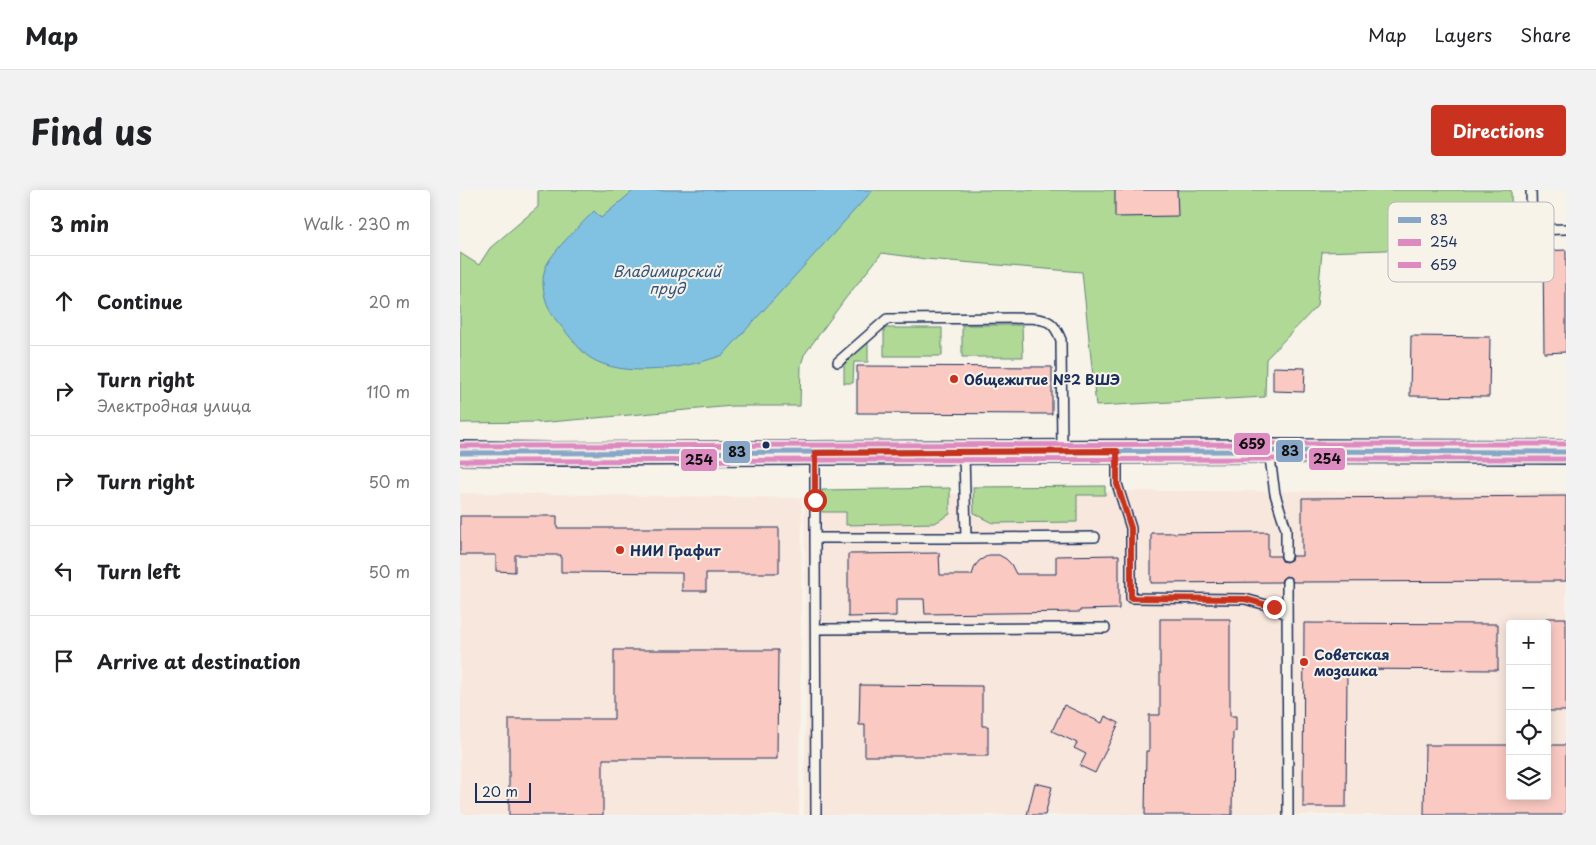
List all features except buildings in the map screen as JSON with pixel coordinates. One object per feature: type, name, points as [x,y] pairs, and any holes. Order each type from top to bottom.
[{"type":"street","points":[[460,453],[1566,452]]},
{"type":"lane","points":[[838,362],[887,319],[1043,319],[1052,323],[1061,340],[1062,452]]},
{"type":"lane","points":[[1117,451],[1117,484],[1131,528],[1131,598],[1245,599],[1274,607],[1287,615]]},
{"type":"lane","points":[[1269,451],[1275,494],[1286,529],[1286,556]]},
{"type":"lane","points":[[964,452],[966,538]]},
{"type":"lane","points":[[815,453],[816,815]]},
{"type":"lane","points":[[815,538],[1095,537]]},
{"type":"lane","points":[[1286,582],[1288,815]]},
{"type":"lane","points":[[816,629],[1105,628]]},
{"type":"shaded area","points":[[1124,491],[1566,492],[1566,815],[804,815],[807,656],[804,496]]},
{"type":"shaded area","points":[[460,493],[802,498],[799,815],[460,815]]},
{"type":"green space","points":[[538,190],[1511,190],[1511,202],[1388,202],[1388,250],[1322,252],[1317,306],[1266,359],[1265,397],[1096,406],[1082,272],[926,259],[882,253],[804,355],[801,365],[800,406],[733,406],[538,423],[460,423],[460,253],[479,265],[490,248],[538,207]]},
{"type":"green space","points":[[962,325],[1022,325],[1023,357],[962,357]]},
{"type":"green space","points":[[884,328],[942,328],[942,356],[884,356]]},
{"type":"green space","points":[[868,340],[868,362],[854,362],[853,383],[844,383],[844,363]]},
{"type":"green space","points":[[1105,486],[1105,495],[1077,495],[1077,522],[993,523],[974,513],[973,487]]},
{"type":"green space","points":[[950,488],[950,514],[935,523],[846,525],[846,512],[822,512],[822,490]]},
{"type":"water","name":"Владимирский пруд","points":[[634,190],[873,190],[723,355],[692,364],[655,370],[637,370],[603,364],[585,354],[552,314],[546,301],[543,287],[546,266],[568,237],[594,211],[601,218]]},
{"type":"transit line","name":"659","points":[[460,446],[1566,444]]},
{"type":"transit line","name":"83","points":[[460,453],[1566,452]]},
{"type":"transit line","name":"254","points":[[460,461],[1566,459]]},
{"type":"place","name":"Общежитие №2 ВШЭ","points":[[954,379]]},
{"type":"place","name":"НИИ Графит","points":[[620,550]]},
{"type":"place","name":"Советская мозаика","points":[[1304,662]]},
{"type":"route","points":[[815,500],[815,453],[1117,451],[1117,484],[1131,528],[1131,598],[1245,599],[1274,607]]}]
